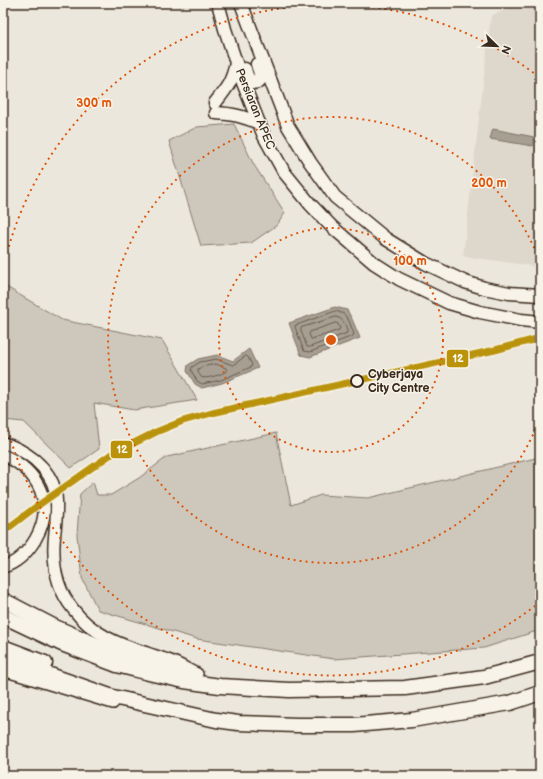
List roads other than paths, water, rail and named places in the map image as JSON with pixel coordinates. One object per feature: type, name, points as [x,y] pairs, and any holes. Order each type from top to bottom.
[{"type":"highway","points":[[3,600],[55,627],[110,651],[158,665],[197,674],[220,686]]},
{"type":"highway","points":[[3,616],[62,644],[117,665],[184,681],[220,686],[289,690],[404,688],[484,678],[540,662]]},
{"type":"highway","points":[[3,647],[70,673],[175,706],[244,719],[297,725]]},
{"type":"highway","points":[[3,657],[113,697],[216,720],[238,722],[297,725],[354,724],[412,720],[510,703],[540,693]]},
{"type":"main road","points":[[220,8],[228,22],[247,76],[252,83],[257,82],[261,77],[241,16],[241,3]]},
{"type":"main road","name":"Persiaran APEC","points":[[241,3],[288,126],[310,162],[335,196],[386,239],[425,263],[465,282],[484,288],[509,293],[540,295]]},
{"type":"main road","name":"Persiaran APEC","points":[[220,8],[236,63],[264,136],[284,172],[310,204],[331,226],[374,263],[400,279],[449,303],[480,312],[540,322]]},
{"type":"main road","points":[[236,63],[233,77],[215,108],[259,123]]},
{"type":"street","points":[[3,443],[14,446],[28,454],[45,470],[52,480],[56,491],[57,501],[54,544],[56,574],[60,588],[73,610],[95,631],[117,643],[170,660],[197,674]]},
{"type":"street","points":[[3,455],[18,463],[34,478],[43,494],[44,514],[42,526],[30,547],[23,556],[3,568]]},
{"type":"street","points":[[3,670],[111,703],[216,720]]},
{"type":"water","points":[[493,129],[534,137],[533,146],[490,139]]},
{"type":"water","points":[[335,307],[347,310],[360,338],[310,357],[301,355],[289,323]]},
{"type":"water","points":[[249,349],[258,368],[222,383],[202,388],[195,384],[187,371],[188,365],[198,359],[217,355],[233,361]]},
{"type":"place","name":"Cyberjaya City Centre","points":[[357,381]]}]
